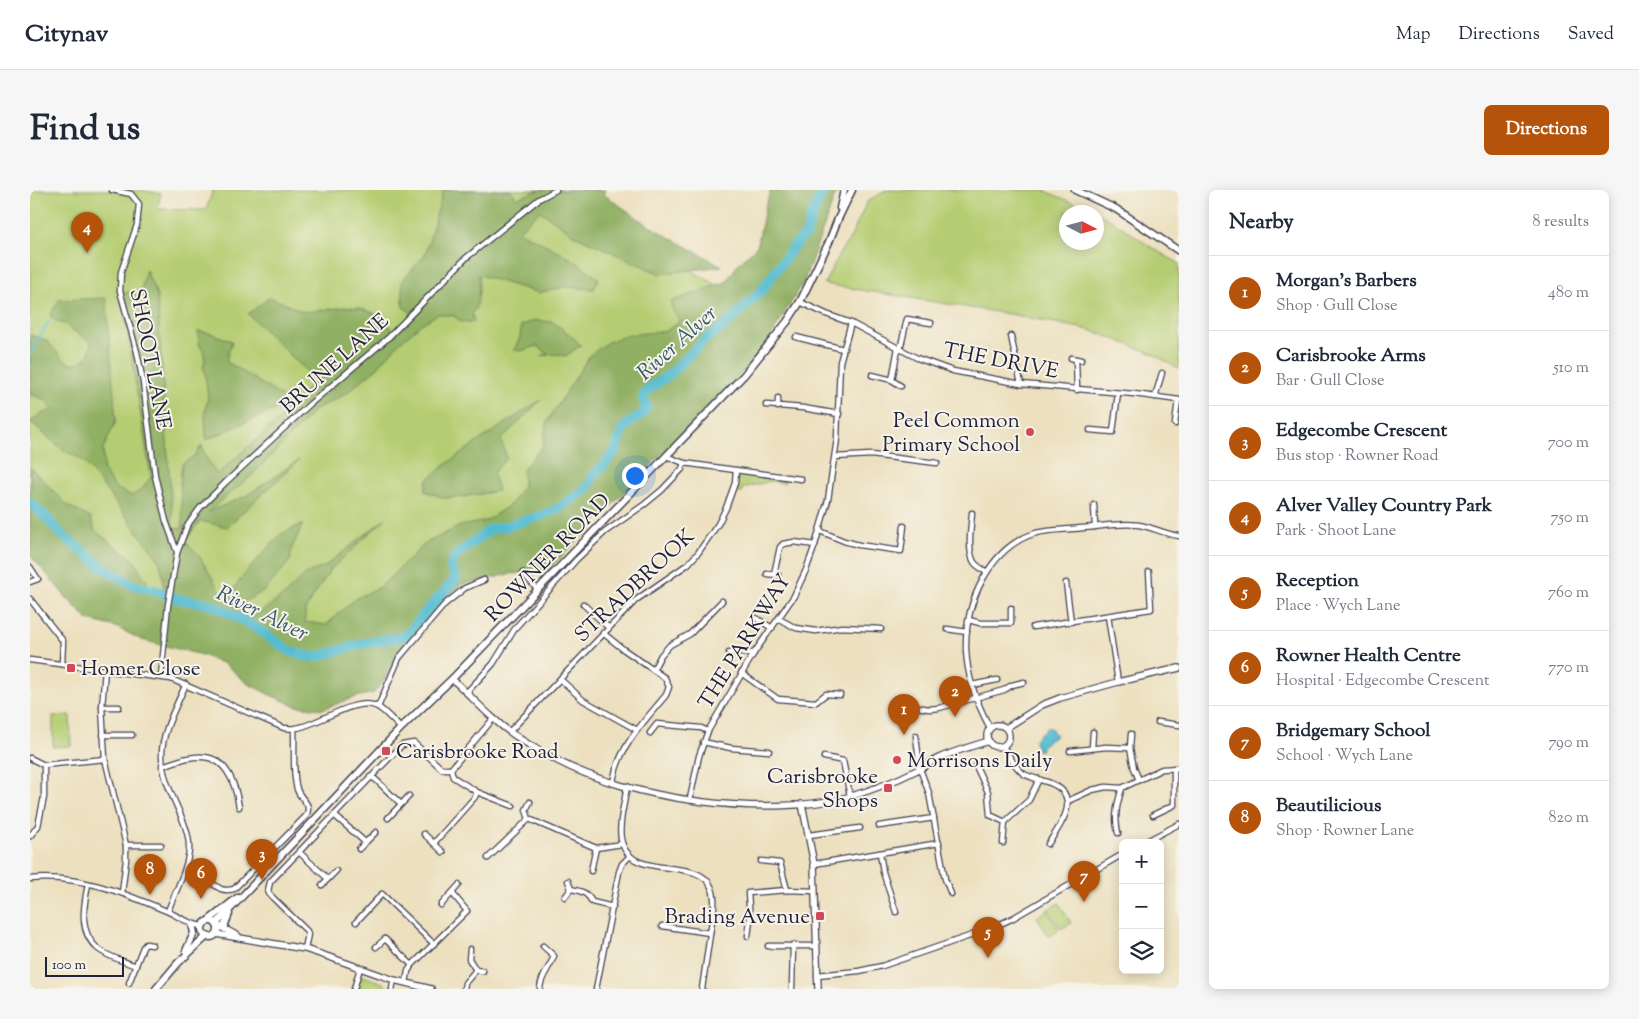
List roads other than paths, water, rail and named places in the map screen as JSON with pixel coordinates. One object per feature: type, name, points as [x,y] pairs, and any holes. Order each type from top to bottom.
[{"type":"main road","name":"ROWNER ROAD","points":[[838,219],[844,190]]},
{"type":"main road","name":"ROWNER ROAD","points":[[216,925],[401,728],[452,679],[744,375],[788,322],[800,302],[830,242],[838,219],[852,190]]},
{"type":"main road","points":[[1075,190],[1116,210],[1179,251]]},
{"type":"main road","name":"ROWNER ROAD","points":[[178,963],[205,929],[244,893]]},
{"type":"main road","points":[[225,929],[226,918],[233,906]]},
{"type":"main road","points":[[212,921],[218,930],[212,936],[205,929],[212,921]]},
{"type":"main road","points":[[186,951],[194,933],[192,924]]},
{"type":"main road","name":"ROWNER ROAD","points":[[156,989],[205,929]]},
{"type":"street","name":"SHOOT LANE","points":[[112,190],[130,194],[139,204],[138,225],[121,272],[120,291],[137,352],[143,382],[155,476],[166,521],[177,553]]},
{"type":"street","name":"BRUNE LANE","points":[[161,676],[170,586],[177,553],[187,526],[200,508],[330,386],[388,338],[466,258],[539,199],[556,190]]},
{"type":"street","name":"THE DRIVE","points":[[800,302],[826,314],[851,322],[899,349],[931,364],[953,371],[1020,384],[1178,400]]},
{"type":"street","points":[[892,380],[907,319],[931,323]]},
{"type":"street","name":"THE PARKWAY","points":[[690,800],[699,756],[708,731],[741,673],[800,585],[816,545],[828,500],[835,457],[838,375],[851,322]]},
{"type":"street","points":[[1011,336],[1020,384]]},
{"type":"street","points":[[796,338],[843,349]]},
{"type":"street","points":[[1076,359],[1077,390]]},
{"type":"street","points":[[1155,397],[1162,373]]},
{"type":"street","points":[[872,375],[892,380],[901,386]]},
{"type":"street","points":[[1090,430],[1113,432],[1118,393]]},
{"type":"street","points":[[778,398],[778,407]]},
{"type":"street","points":[[1175,424],[1178,400]]},
{"type":"street","points":[[766,405],[803,408],[838,414]]},
{"type":"street","points":[[835,457],[871,455],[938,463]]},
{"type":"street","points":[[666,456],[684,463],[801,479]]},
{"type":"street","points":[[467,692],[493,664],[516,627],[565,572],[605,532],[662,490],[682,469],[684,463]]},
{"type":"street","name":"STRADBROOK","points":[[510,731],[636,600],[688,564],[698,553],[718,524],[726,508],[735,483],[736,470]]},
{"type":"street","points":[[1094,505],[1095,527]]},
{"type":"street","points":[[972,513],[970,538],[973,560],[987,572]]},
{"type":"street","points":[[1003,746],[993,745],[989,741],[990,728],[972,685],[966,649],[972,606],[987,572],[1004,551],[1024,538],[1046,531],[1136,525],[1179,536]]},
{"type":"street","points":[[820,530],[844,541],[859,545],[901,551],[904,526]]},
{"type":"street","points":[[767,574],[776,575],[780,548],[783,544],[794,542],[816,545]]},
{"type":"street","points":[[30,567],[38,579],[30,582]]},
{"type":"street","points":[[1033,627],[1151,609],[1149,572]]},
{"type":"street","points":[[523,573],[538,589]]},
{"type":"street","points":[[378,707],[399,658],[444,604],[465,588],[484,580]]},
{"type":"street","points":[[1066,583],[1071,622]]},
{"type":"street","points":[[30,598],[63,641],[62,664]]},
{"type":"street","points":[[653,670],[670,645],[690,634],[722,601]]},
{"type":"street","points":[[584,604],[608,628]]},
{"type":"street","points":[[969,620],[980,623],[1011,622],[1011,608]]},
{"type":"street","points":[[1108,616],[1118,682]]},
{"type":"street","points":[[756,618],[772,628]]},
{"type":"street","points":[[778,619],[796,628],[816,630],[842,626],[881,629]]},
{"type":"street","points":[[947,629],[967,632]]},
{"type":"street","points":[[603,633],[667,681],[669,687],[666,695],[636,730],[627,744],[617,764],[613,782]]},
{"type":"street","points":[[729,653],[754,653]]},
{"type":"street","points":[[30,660],[161,676],[186,684],[284,728],[294,729],[305,726],[362,704],[378,707],[401,728]]},
{"type":"street","points":[[1006,728],[1042,705],[1060,698],[1179,668]]},
{"type":"street","points":[[105,670],[102,707],[105,759],[126,845],[122,893]]},
{"type":"street","points":[[741,673],[778,698],[816,702],[826,694],[840,695]]},
{"type":"street","points":[[452,679],[493,719],[557,760],[583,772],[613,782],[690,800],[741,805],[802,804],[834,800],[888,784],[938,758],[989,741]]},
{"type":"street","points":[[560,679],[583,700],[636,730]]},
{"type":"street","points":[[972,685],[998,680]]},
{"type":"street","points":[[911,706],[929,709],[938,708],[1004,690],[1012,685],[1024,682]]},
{"type":"street","points":[[168,911],[186,866],[189,849],[187,833],[167,785],[162,766],[162,754],[165,736],[186,684]]},
{"type":"street","points":[[102,707],[119,707]]},
{"type":"street","points":[[305,949],[307,931],[270,895],[268,891],[270,882],[402,745],[414,743],[442,769],[451,769],[493,719]]},
{"type":"street","points":[[1158,722],[1179,725]]},
{"type":"street","points":[[650,733],[657,724],[701,728],[708,731]]},
{"type":"street","points":[[990,728],[999,725],[1006,728],[1009,736],[1003,746]]},
{"type":"street","points":[[186,866],[204,875],[222,889],[228,891],[234,889],[306,816],[307,803],[300,795],[296,784],[294,729]]},
{"type":"street","points":[[1092,748],[1093,732]]},
{"type":"street","points":[[1131,734],[1130,748],[1134,768],[1139,780]]},
{"type":"street","points":[[103,735],[132,735]]},
{"type":"street","points":[[916,736],[920,769],[929,793],[945,879],[951,894]]},
{"type":"street","points":[[704,742],[731,748],[769,751]]},
{"type":"street","points":[[1003,746],[1014,764],[1024,774],[1052,784],[1062,792],[1068,801],[1063,823],[1048,844]]},
{"type":"street","points":[[1070,751],[1092,748],[1130,748]]},
{"type":"street","points":[[162,766],[184,759],[204,756],[217,760],[227,770],[236,790],[239,807]]},
{"type":"street","points":[[824,757],[843,761],[850,796]]},
{"type":"street","points":[[30,758],[44,765],[105,759]]},
{"type":"street","points":[[30,836],[38,826],[44,797],[44,765]]},
{"type":"street","points":[[976,766],[988,792],[990,815],[1005,822]]},
{"type":"street","points":[[1068,801],[1092,790],[1106,787],[1122,788],[1162,769],[1177,768],[1174,805],[1153,815]]},
{"type":"street","points":[[451,769],[453,778],[477,792],[513,806]]},
{"type":"street","points":[[370,777],[375,779],[401,804]]},
{"type":"street","points":[[1003,843],[1005,822],[1029,800],[1039,779]]},
{"type":"street","points":[[627,786],[620,828],[622,844],[630,856],[645,864],[693,871],[702,876],[712,889],[715,898],[702,989]]},
{"type":"street","points":[[1118,833],[1115,819],[1122,788]]},
{"type":"street","points":[[434,843],[476,797],[477,792]]},
{"type":"street","points":[[388,818],[409,796]]},
{"type":"street","points":[[530,802],[526,810],[529,819],[596,848],[622,844]]},
{"type":"street","points":[[802,804],[814,864],[818,989]]},
{"type":"street","points":[[334,815],[365,842]]},
{"type":"street","points":[[879,826],[934,818]]},
{"type":"street","points":[[488,858],[529,819]]},
{"type":"street","points":[[1151,839],[1179,824]]},
{"type":"street","points":[[809,835],[860,828]]},
{"type":"street","points":[[359,849],[376,832]]},
{"type":"street","points":[[424,834],[443,852]]},
{"type":"street","points":[[814,864],[939,843]]},
{"type":"street","points":[[126,845],[161,845]]},
{"type":"street","points":[[591,871],[596,848]]},
{"type":"street","points":[[299,852],[328,879]]},
{"type":"street","points":[[880,853],[883,872],[896,912]]},
{"type":"street","points":[[596,989],[622,864],[630,856]]},
{"type":"street","points":[[817,975],[859,971],[882,966],[990,929],[1013,918],[1119,856]]},
{"type":"street","points":[[761,861],[780,863],[787,890]]},
{"type":"street","points":[[322,885],[336,871]]},
{"type":"street","points":[[30,878],[60,879],[122,893],[168,911],[205,929]]},
{"type":"street","points":[[568,881],[571,889]]},
{"type":"street","points":[[88,884],[84,917],[85,928],[96,948],[136,966]]},
{"type":"street","points":[[441,905],[459,885]]},
{"type":"street","points":[[571,889],[585,890],[591,904],[613,907]]},
{"type":"street","points":[[565,897],[571,889]]},
{"type":"street","points":[[748,936],[750,920],[748,893],[787,890],[815,891]]},
{"type":"street","points":[[406,983],[408,971],[412,965],[467,912],[452,892]]},
{"type":"street","points":[[356,922],[382,894],[434,944]]},
{"type":"street","points":[[216,925],[246,940]]},
{"type":"street","points":[[662,926],[710,933]]},
{"type":"street","points":[[216,934],[305,949],[394,980],[431,989]]},
{"type":"street","points":[[376,947],[385,939],[412,965]]},
{"type":"street","points":[[129,984],[143,947],[146,944],[152,945]]},
{"type":"street","points":[[792,989],[793,945]]},
{"type":"street","points":[[540,989],[543,976],[551,965],[554,956],[543,946]]},
{"type":"street","points":[[768,946],[816,946]]},
{"type":"street","points":[[470,950],[469,959],[476,970],[483,971]]},
{"type":"street","points":[[354,989],[360,968]]},
{"type":"street","points":[[464,989],[465,983],[476,970]]},
{"type":"street","points":[[392,989],[394,980]]},
{"type":"water","points":[[1046,728],[1051,728],[1056,736],[1038,751],[1035,740]]},
{"type":"waterway","name":"River Alver","points":[[30,503],[61,534],[105,569],[133,585],[179,599],[211,604],[250,624],[290,651],[316,657],[361,644],[406,636],[456,579],[451,567],[455,556],[491,529],[540,516],[559,508],[587,488],[594,475],[615,451],[623,428],[640,416],[647,407],[643,399],[644,395],[651,387],[670,374],[707,338],[728,323],[761,291],[794,246],[807,233],[811,217],[823,190]]},
{"type":"waterway","points":[[30,354],[49,321]]},
{"type":"place","name":"Alver Valley Country Park","points":[[87,253]]},
{"type":"place","name":"Peel Common Primary School","points":[[1030,432]]},
{"type":"place","name":"Homer Close","points":[[71,668]]},
{"type":"place","name":"Carisbrooke Arms","points":[[955,717]]},
{"type":"place","name":"Morgan's Barbers","points":[[904,735]]},
{"type":"place","name":"Carisbrooke Road","points":[[386,751]]},
{"type":"place","name":"Morrisons Daily","points":[[897,760]]},
{"type":"place","name":"Carisbrooke Shops","points":[[888,788]]},
{"type":"place","name":"Edgecombe Crescent","points":[[262,880]]},
{"type":"place","name":"Beautilicious","points":[[150,895]]},
{"type":"place","name":"Rowner Health Centre","points":[[201,899]]},
{"type":"place","name":"Bridgemary School","points":[[1084,902]]},
{"type":"place","name":"Brading Avenue","points":[[820,916]]},
{"type":"place","name":"Reception","points":[[988,958]]}]
